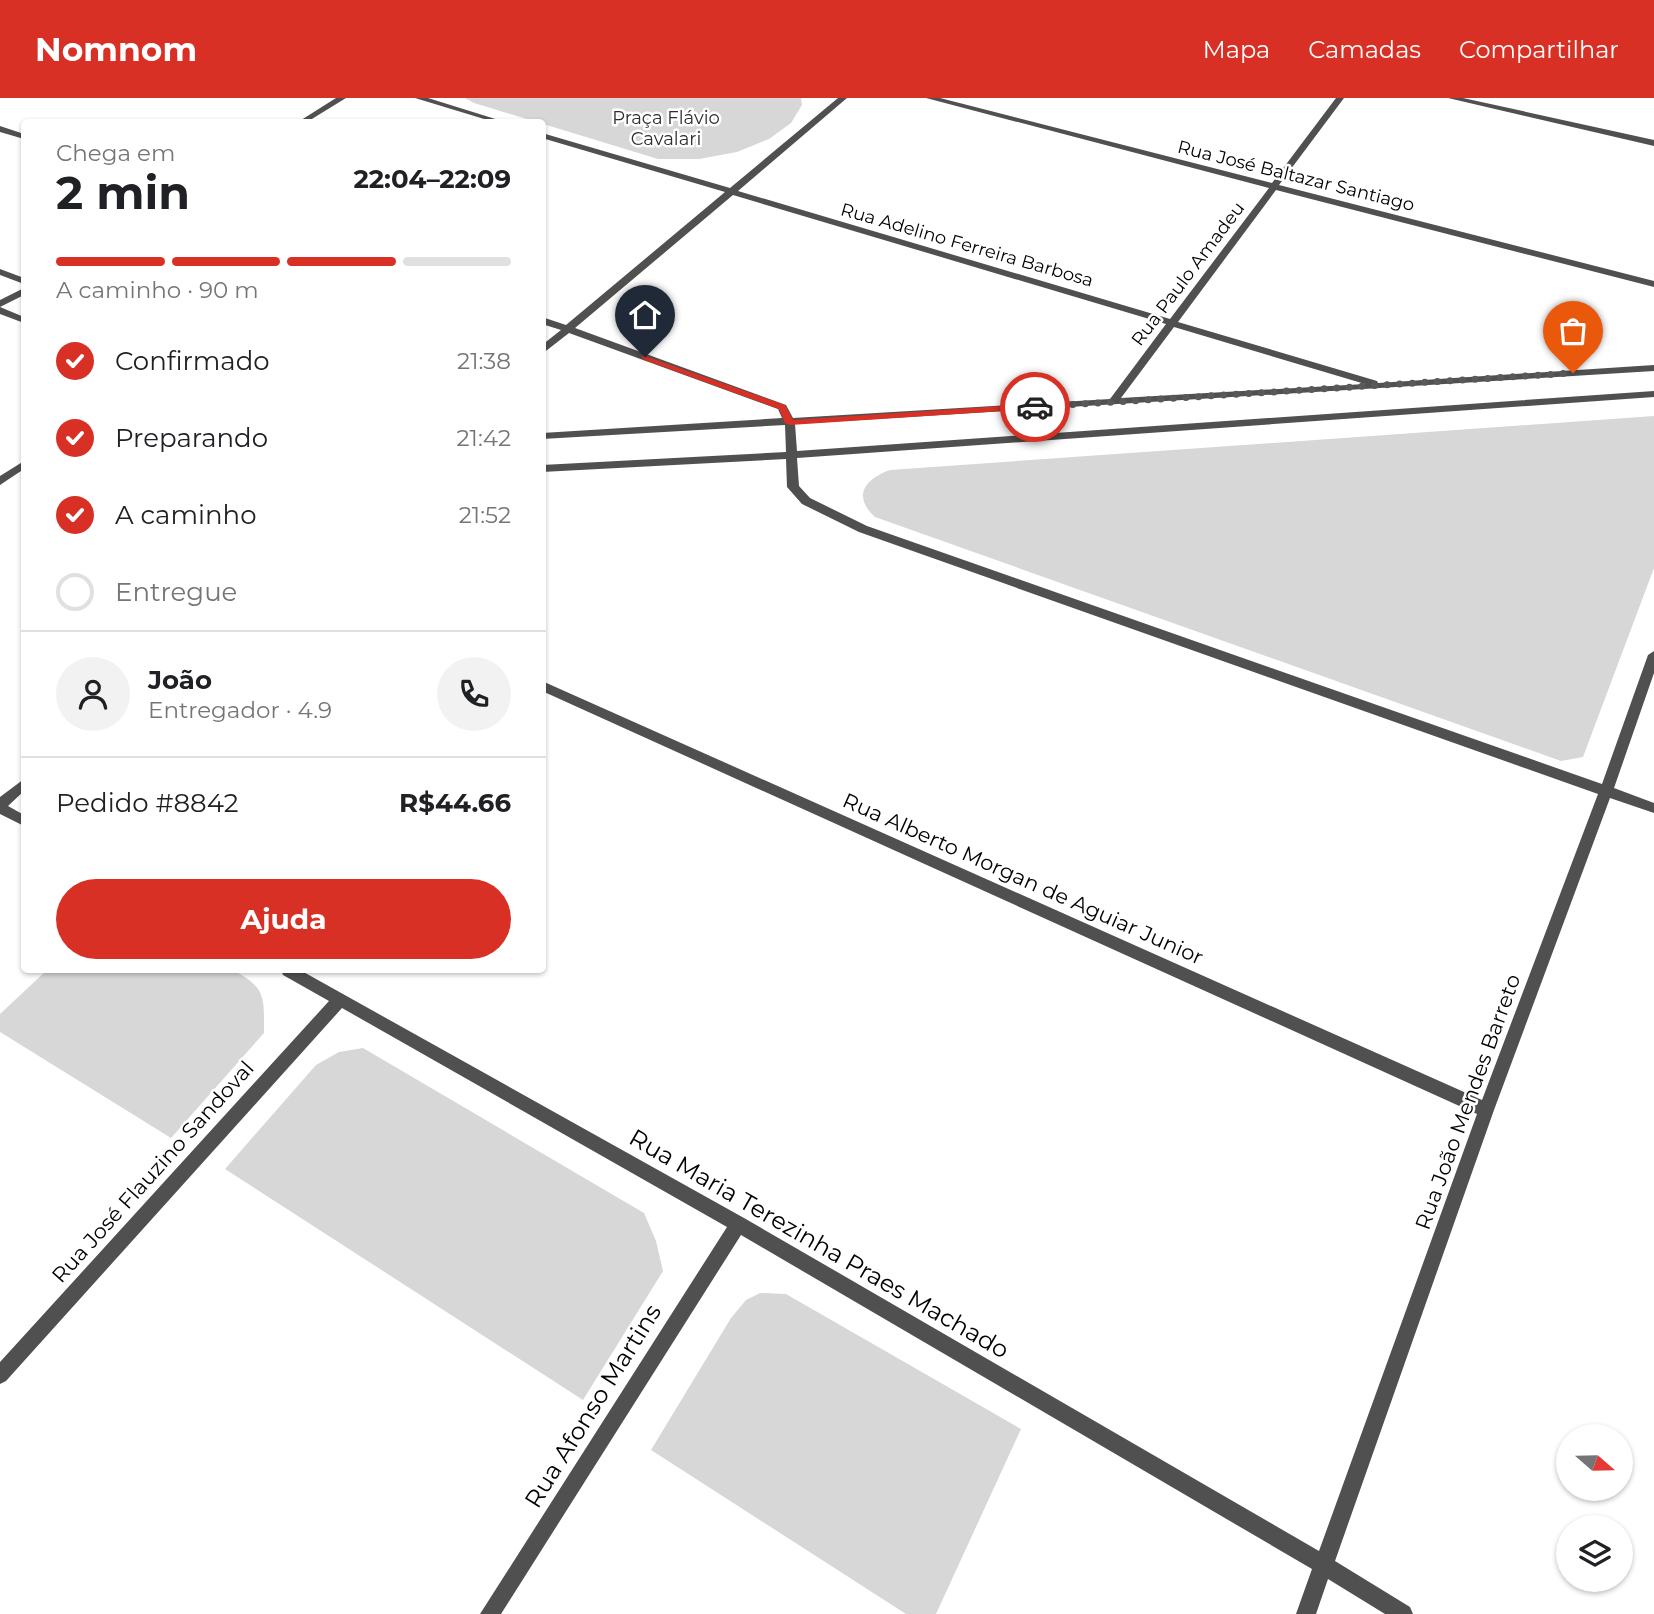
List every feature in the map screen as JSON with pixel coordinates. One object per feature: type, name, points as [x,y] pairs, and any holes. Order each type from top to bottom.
[{"type":"street","points":[[307,119],[342,98]]},
{"type":"street","points":[[419,98],[491,119]]},
{"type":"street","points":[[546,348],[843,98]]},
{"type":"street","name":"Rua José Baltazar Santiago","points":[[930,98],[1654,284]]},
{"type":"street","name":"Rua Paulo Amadeu","points":[[1113,402],[1339,98]]},
{"type":"street","points":[[1452,98],[1654,143]]},
{"type":"street","points":[[0,129],[21,136]]},
{"type":"street","name":"Rua Adelino Ferreira Barbosa","points":[[546,136],[1382,386]]},
{"type":"street","points":[[0,272],[21,280]]},
{"type":"street","points":[[0,304],[21,292]]},
{"type":"street","points":[[0,310],[21,319]]},
{"type":"street","points":[[546,321],[782,407],[790,423],[793,486],[806,500],[863,529],[1654,808]]},
{"type":"street","points":[[546,436],[790,423],[1654,368]]},
{"type":"street","points":[[546,468],[792,456],[1654,394]]},
{"type":"street","points":[[0,481],[21,466]]},
{"type":"street","name":"Rua João Mendes Barreto","points":[[1306,1614],[1486,1110],[1654,655]]},
{"type":"street","name":"Rua Alberto Morgan de Aguiar Junior","points":[[546,687],[1486,1110]]},
{"type":"street","points":[[21,787],[0,806],[21,819]]},
{"type":"street","name":"Rua Maria Terezinha Praes Machado","points":[[293,973],[738,1224],[1324,1564],[1403,1614]]},
{"type":"street","name":"Rua José Flauzino Sandoval","points":[[0,1375],[340,999]]},
{"type":"street","name":"Rua Afonso Martins","points":[[490,1614],[738,1224]]},
{"type":"green space","name":"Praça Flávio Cavalari","points":[[465,98],[801,98],[802,105],[791,123],[769,139],[737,152],[699,159],[658,159],[546,125],[546,119],[527,119]]},
{"type":"green space","points":[[1654,416],[1654,568],[1583,757],[1561,761],[875,517],[864,502],[863,495],[868,483],[890,470]]},
{"type":"green space","points":[[44,973],[238,973],[252,982],[261,994],[264,1033],[171,1138],[0,1032],[0,1014]]},
{"type":"green space","points":[[363,1048],[644,1213],[656,1241],[663,1271],[583,1400],[225,1169],[316,1065],[339,1052]]},
{"type":"green space","points":[[760,1293],[786,1294],[1021,1429],[936,1614],[906,1614],[651,1450],[731,1318],[746,1300]]},
{"type":"way so far","points":[[1035,407],[1573,373]]},
{"type":"route","points":[[645,357],[782,407],[790,423],[1035,407]]}]
